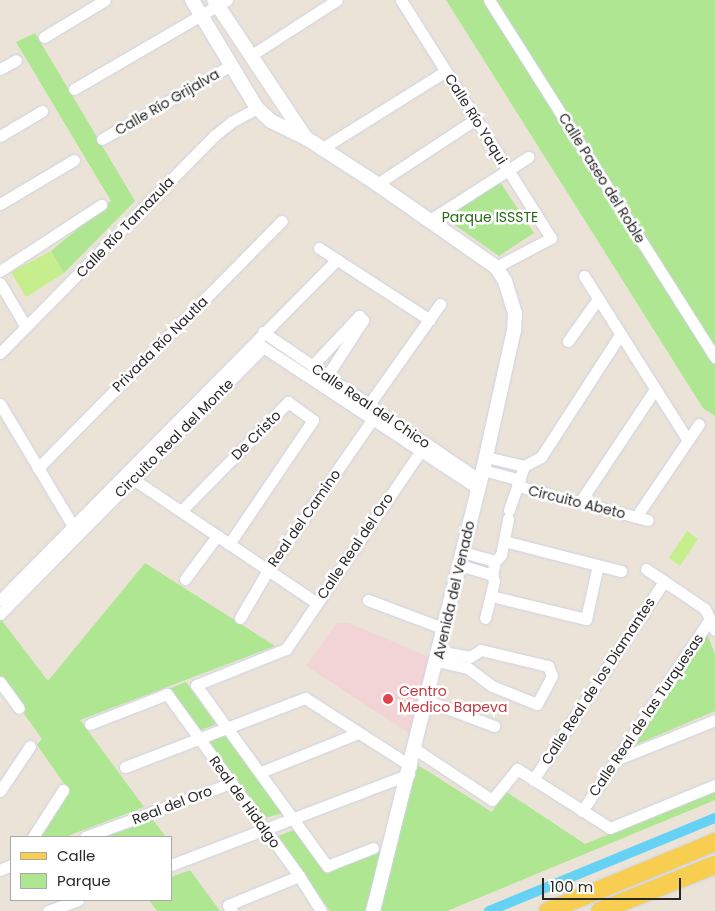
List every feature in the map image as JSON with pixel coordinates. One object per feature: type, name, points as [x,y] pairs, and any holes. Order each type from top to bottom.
[{"type":"main road","points":[[548,911],[715,842]]},
{"type":"main road","points":[[600,911],[715,865]]},
{"type":"street","points":[[44,37],[105,0]]},
{"type":"street","points":[[192,0],[257,108],[271,121],[306,138],[430,220],[496,267]]},
{"type":"street","points":[[250,56],[337,0]]},
{"type":"street","name":"Calle Río Yaqui","points":[[401,0],[551,238],[496,267]]},
{"type":"street","name":"Calle Paseo del Roble","points":[[489,0],[715,357]]},
{"type":"street","points":[[74,89],[202,16],[219,2],[250,56],[306,138]]},
{"type":"street","points":[[0,69],[16,60]]},
{"type":"street","name":"Calle Río Grijalva","points":[[102,140],[231,65]]},
{"type":"street","points":[[321,149],[446,71]]},
{"type":"street","name":"Calle Río Tamazula","points":[[0,353],[214,136],[231,122],[257,108]]},
{"type":"street","points":[[0,136],[42,110]]},
{"type":"street","points":[[376,184],[476,119]]},
{"type":"street","points":[[430,220],[528,156]]},
{"type":"street","points":[[0,204],[74,160]]},
{"type":"street","points":[[0,271],[101,205]]},
{"type":"street","name":"Privada Río Nautla","points":[[38,468],[282,221]]},
{"type":"street","points":[[319,248],[430,320]]},
{"type":"street","name":"Circuito Real del Monte","points":[[0,614],[76,530],[263,332],[337,260]]},
{"type":"street","name":"Avenida del Venado","points":[[373,911],[428,701],[514,330],[511,297],[496,267]]},
{"type":"street","points":[[584,276],[687,439]]},
{"type":"street","points":[[0,283],[26,327]]},
{"type":"street","points":[[568,341],[598,299]]},
{"type":"street","points":[[368,412],[440,304]]},
{"type":"street","points":[[312,366],[359,316],[364,320],[327,376]]},
{"type":"street","name":"Calle Real del Chico","points":[[263,332],[327,376],[368,412],[422,447],[482,474]]},
{"type":"street","name":"Circuito Abeto","points":[[620,335],[541,457],[524,466],[519,483],[636,517],[687,439],[699,424]]},
{"type":"street","name":"Circuito Real del Monte","points":[[0,600],[133,479],[263,347],[368,412]]},
{"type":"street","points":[[580,502],[655,388]]},
{"type":"street","name":"De Cristo","points":[[181,511],[288,402],[313,420],[229,544]]},
{"type":"street","points":[[0,404],[76,530]]},
{"type":"street","name":"Real del Camino","points":[[240,618],[268,570],[368,412]]},
{"type":"street","name":"Calle Real del Oro","points":[[228,728],[196,685],[286,649],[422,447]]},
{"type":"street","points":[[482,474],[524,466]]},
{"type":"street","points":[[482,474],[519,483],[509,514],[501,555],[495,561],[492,575],[494,582],[485,618]]},
{"type":"street","points":[[133,479],[317,603]]},
{"type":"street","points":[[636,517],[648,520]]},
{"type":"street","points":[[185,579],[217,536]]},
{"type":"street","points":[[504,541],[621,572]]},
{"type":"street","points":[[461,559],[495,561]]},
{"type":"street","points":[[461,559],[492,575]]},
{"type":"street","points":[[491,596],[586,619],[598,566]]},
{"type":"street","points":[[646,569],[705,609],[715,630]]},
{"type":"street","name":"Calle Real de los Diamantes","points":[[533,780],[664,581]]},
{"type":"street","points":[[368,600],[445,628]]},
{"type":"street","name":"Calle Real de las Turquesas","points":[[582,811],[710,619]]},
{"type":"street","points":[[438,656],[469,662],[492,686],[537,704],[552,676],[548,666],[481,650],[469,662]]},
{"type":"street","points":[[0,682],[19,708]]},
{"type":"street","name":"Real de Hidalgo","points":[[90,724],[167,694],[198,739],[266,829],[321,911]]},
{"type":"street","points":[[125,767],[306,698],[410,770]]},
{"type":"street","points":[[428,701],[494,726]]},
{"type":"street","points":[[618,759],[715,720]]},
{"type":"street","points":[[228,728],[327,866],[373,848]]},
{"type":"street","points":[[261,772],[358,733]]},
{"type":"street","points":[[0,791],[30,746]]},
{"type":"street","points":[[415,749],[492,800],[517,769],[610,828],[715,784]]},
{"type":"street","points":[[172,865],[295,819],[410,770]]},
{"type":"street","name":"Real del Oro","points":[[88,836],[231,783]]},
{"type":"street","points":[[34,836],[63,790]]},
{"type":"street","points":[[230,908],[299,876]]},
{"type":"street","points":[[48,911],[75,901]]},
{"type":"shaded area","name":"Centro Medico Bapeva","points":[[337,623],[349,623],[429,657],[409,733],[306,666]]},
{"type":"green space","points":[[446,0],[715,0],[715,416],[703,408]]},
{"type":"green space","points":[[35,33],[135,201],[64,273],[51,251],[111,201],[16,42]]},
{"type":"green space","name":"Parque ISSSTE","points":[[498,179],[534,233],[499,256],[442,216]]},
{"type":"green space","points":[[51,251],[64,273],[26,297],[11,272]]},
{"type":"green space","points":[[687,531],[698,539],[680,566],[669,558]]},
{"type":"green space","points":[[145,563],[275,646],[80,720],[144,807],[68,836],[42,836],[70,792],[37,745],[42,739],[0,680],[0,618],[48,681]]},
{"type":"green space","points":[[707,634],[715,654],[715,711],[635,745]]},
{"type":"green space","points":[[186,682],[216,724],[199,731],[168,689]]},
{"type":"green space","points":[[224,734],[283,813],[265,818],[208,741]]},
{"type":"green space","points":[[418,765],[492,812],[505,791],[585,844],[715,790],[715,800],[447,911],[377,911]]},
{"type":"green space","points":[[153,820],[165,836],[108,836]]},
{"type":"green space","points":[[294,830],[326,874],[382,849],[368,911],[330,911],[278,836]]},
{"type":"green space","points":[[190,870],[220,911],[157,911],[150,901],[172,901],[172,877]]},
{"type":"waterway","points":[[489,911],[715,818]]},
{"type":"place","name":"Centro Medico Bapeva","points":[[388,699]]}]
